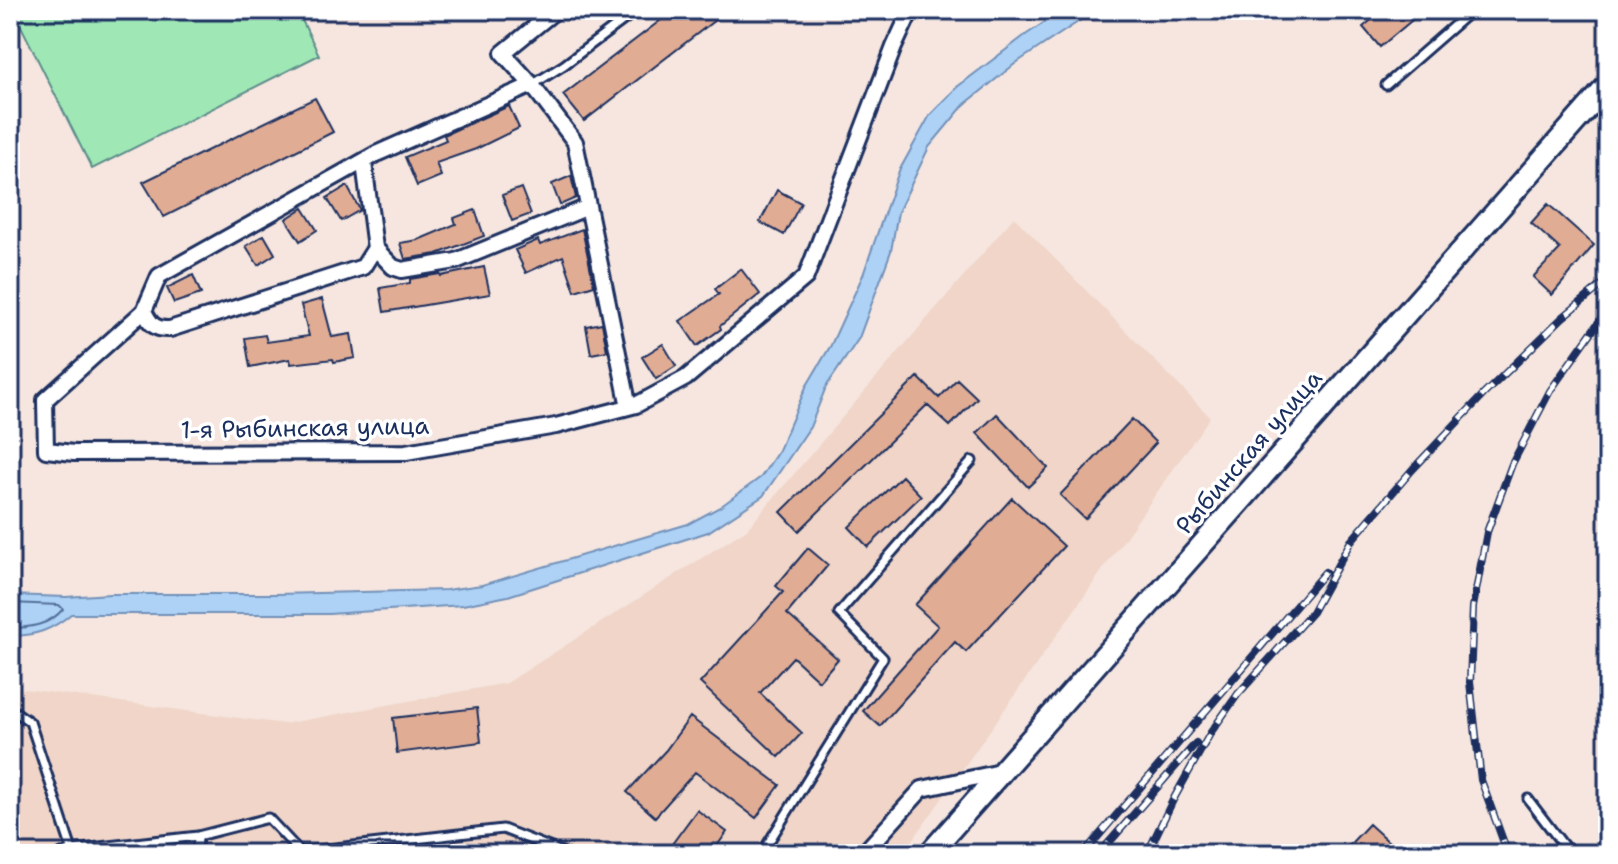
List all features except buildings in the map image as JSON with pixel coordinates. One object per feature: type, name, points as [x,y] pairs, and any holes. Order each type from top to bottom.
[{"type":"main road","name":"Рыбинская улица","points":[[929,854],[1608,85]]},
{"type":"street","name":"1-я Рыбинская улица","points":[[144,311],[45,400],[46,450],[74,453],[406,452],[556,426],[629,407],[686,378],[806,277],[911,10]]},
{"type":"street","points":[[552,11],[503,53],[532,85],[575,142],[629,407]]},
{"type":"street","points":[[375,248],[363,267],[170,329],[160,330],[150,323],[144,311],[159,276],[376,154],[532,85]]},
{"type":"street","points":[[364,163],[375,248],[393,267],[402,270],[456,261],[588,207]]},
{"type":"street","points":[[863,854],[922,789],[1002,771]]},
{"type":"lane","points":[[532,85],[637,10]]},
{"type":"lane","points":[[1386,85],[1472,10]]},
{"type":"lane","points":[[779,854],[767,845],[883,658],[839,613],[972,461]]},
{"type":"lane","points":[[10,708],[30,722],[72,850]]},
{"type":"lane","points":[[1528,799],[1570,854]]},
{"type":"lane","points":[[60,854],[72,850],[198,836],[268,818],[300,852],[503,829],[567,854]]},
{"type":"lane","points":[[197,854],[198,836]]},
{"type":"shaded area","points":[[1014,217],[1210,417],[903,854],[10,854],[10,687],[284,724],[507,683],[747,529]]},
{"type":"green space","points":[[13,10],[297,10],[319,55],[92,169]]},
{"type":"water","points":[[1063,10],[1096,10],[1016,63],[964,105],[929,147],[898,212],[891,251],[859,338],[826,387],[810,427],[763,496],[708,532],[508,596],[463,605],[329,614],[71,614],[43,631],[10,636],[10,595],[66,597],[446,590],[482,585],[688,524],[720,507],[761,477],[779,450],[806,387],[831,345],[863,275],[899,171],[930,115],[957,87]]},
{"type":"railway","points":[[1147,854],[1211,732],[1238,694],[1312,612],[1351,541],[1412,470],[1484,394],[1562,318],[1608,280]]},
{"type":"railway","points":[[1508,854],[1481,780],[1470,682],[1473,607],[1487,532],[1512,464],[1550,391],[1608,309]]},
{"type":"railway","points":[[1083,854],[1325,572]]},
{"type":"railway","points":[[1099,854],[1196,743]]}]
